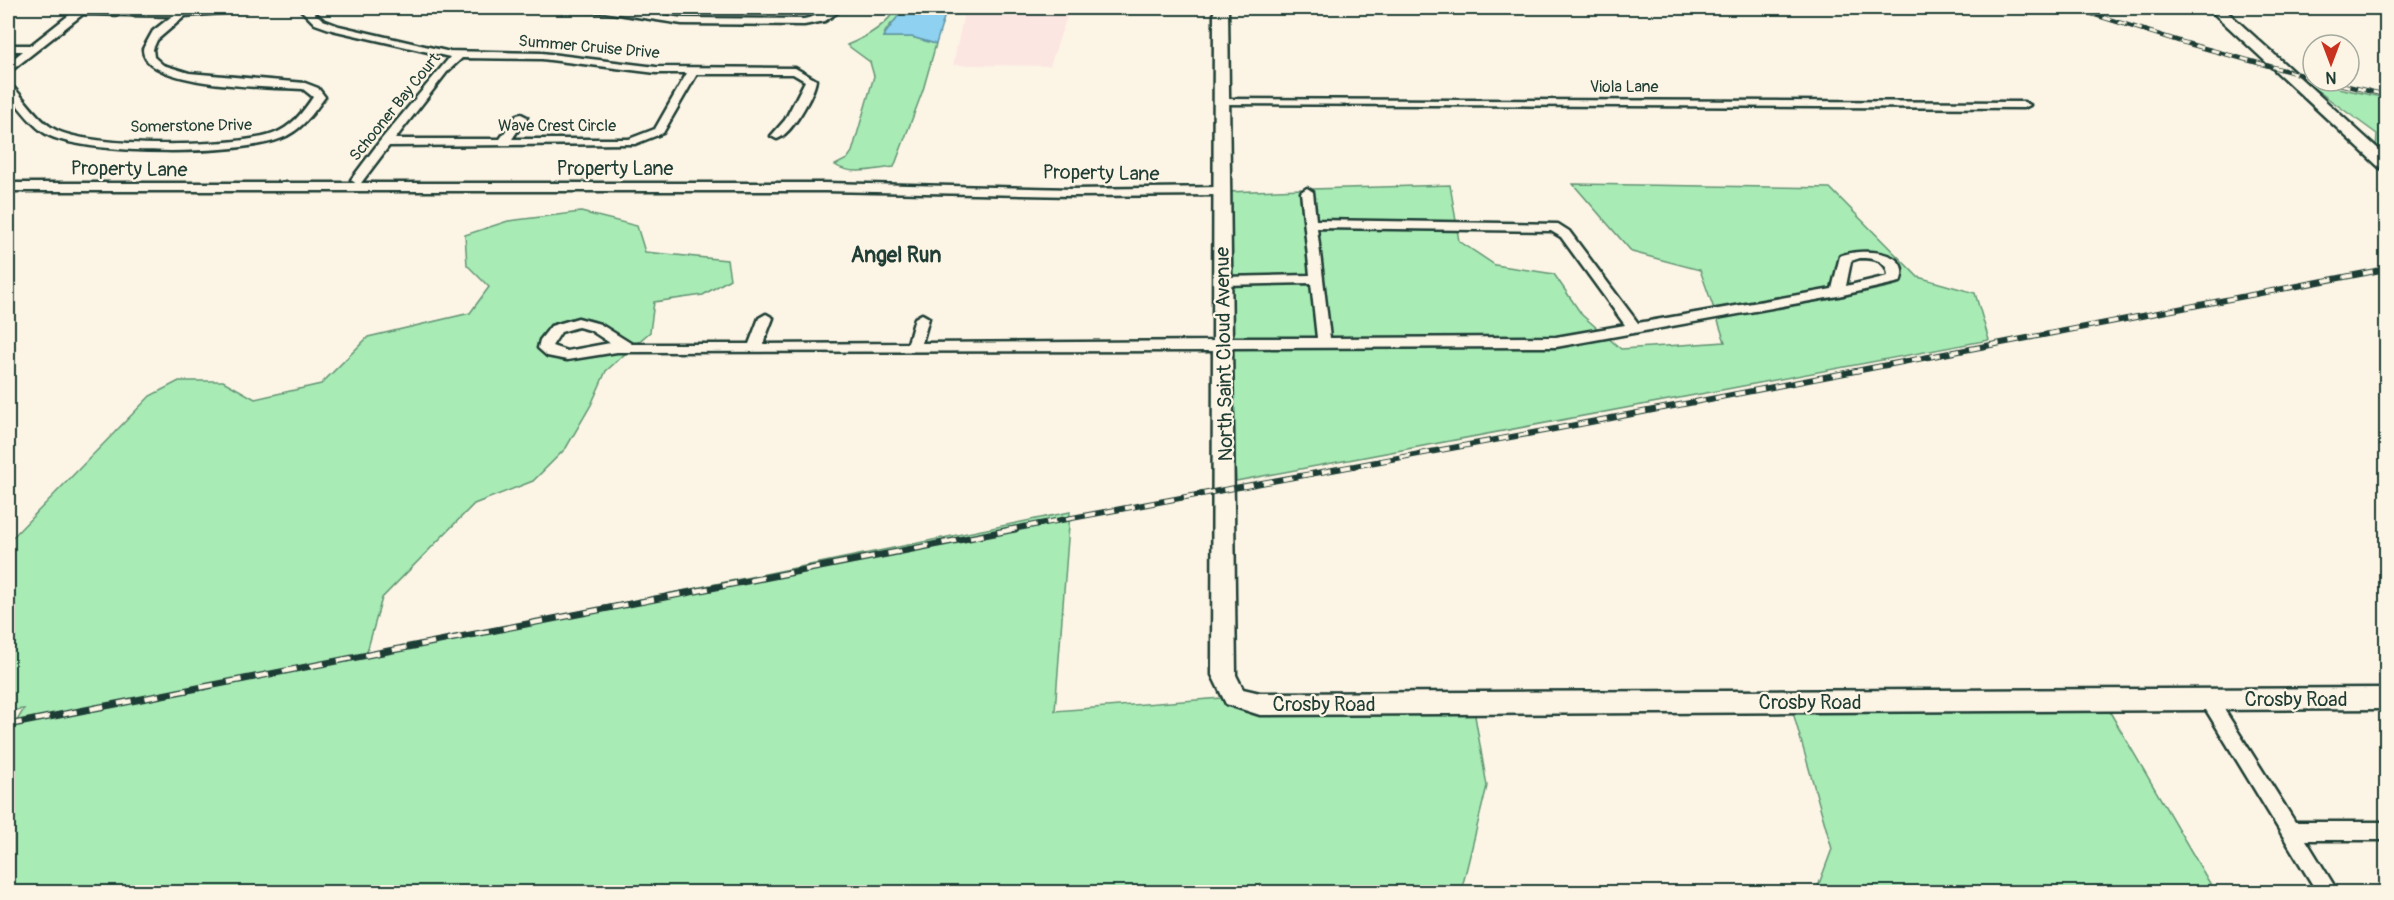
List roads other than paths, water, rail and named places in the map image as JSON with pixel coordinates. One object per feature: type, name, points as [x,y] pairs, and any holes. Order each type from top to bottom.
[{"type":"street","points":[[8,68],[82,9],[182,13],[246,8]]},
{"type":"street","name":"Summer Cruise Drive","points":[[303,8],[319,22],[336,28],[458,55],[542,56],[640,69],[795,71],[808,77],[811,80],[810,86],[790,122],[777,136]]},
{"type":"street","points":[[513,8],[598,9],[669,20],[734,21],[815,21],[827,17],[839,8]]},
{"type":"street","points":[[734,21],[740,8]]},
{"type":"street","name":"North Saint Cloud Avenue","points":[[1221,8],[1224,675],[1234,697]]},
{"type":"street","points":[[2215,8],[2386,164]]},
{"type":"street","name":"Somerstone Drive","points":[[8,88],[53,133],[75,139],[120,144],[255,143],[293,128],[308,115],[319,98],[314,90],[304,86],[181,74],[157,67],[148,57],[148,49],[153,38],[182,13]]},
{"type":"street","points":[[8,48],[32,48]]},
{"type":"street","name":"Schooner Bay Court","points":[[357,180],[384,143],[443,70],[458,55]]},
{"type":"street","name":"Wave Crest Circle","points":[[384,143],[619,143],[650,137],[659,131],[694,70]]},
{"type":"street","name":"Viola Lane","points":[[1223,102],[2024,105]]},
{"type":"street","points":[[503,143],[521,117]]},
{"type":"street","name":"Property Lane","points":[[8,187],[835,187],[1137,194],[1222,191]]},
{"type":"street","points":[[1307,192],[1324,343]]},
{"type":"street","points":[[1311,224],[1554,227],[1565,234],[1634,328]]},
{"type":"street","points":[[1223,281],[1317,279]]},
{"type":"street","points":[[629,348],[611,339],[593,324],[585,323],[556,329],[547,340],[545,348],[560,355],[572,355],[609,348],[754,349],[914,348],[1545,342],[1838,292]]},
{"type":"street","points":[[754,349],[766,318]]},
{"type":"street","points":[[914,348],[922,318]]},
{"type":"street","name":"Crosby Road","points":[[1234,697],[1260,704],[2386,699]]},
{"type":"street","points":[[2209,700],[2328,892]]},
{"type":"street","points":[[2290,831],[2386,831]]},
{"type":"water","points":[[917,8],[947,8],[936,44],[912,37],[883,37],[901,12]]},
{"type":"railway","points":[[2073,8],[2182,42],[2301,75]]},
{"type":"railway","points":[[2361,89],[2386,95]]},
{"type":"railway","points":[[1007,530],[1549,430],[2386,269]]},
{"type":"railway","points":[[8,725],[1015,529]]},
{"type":"district","name":"Angel Run","points":[[896,255]]}]
